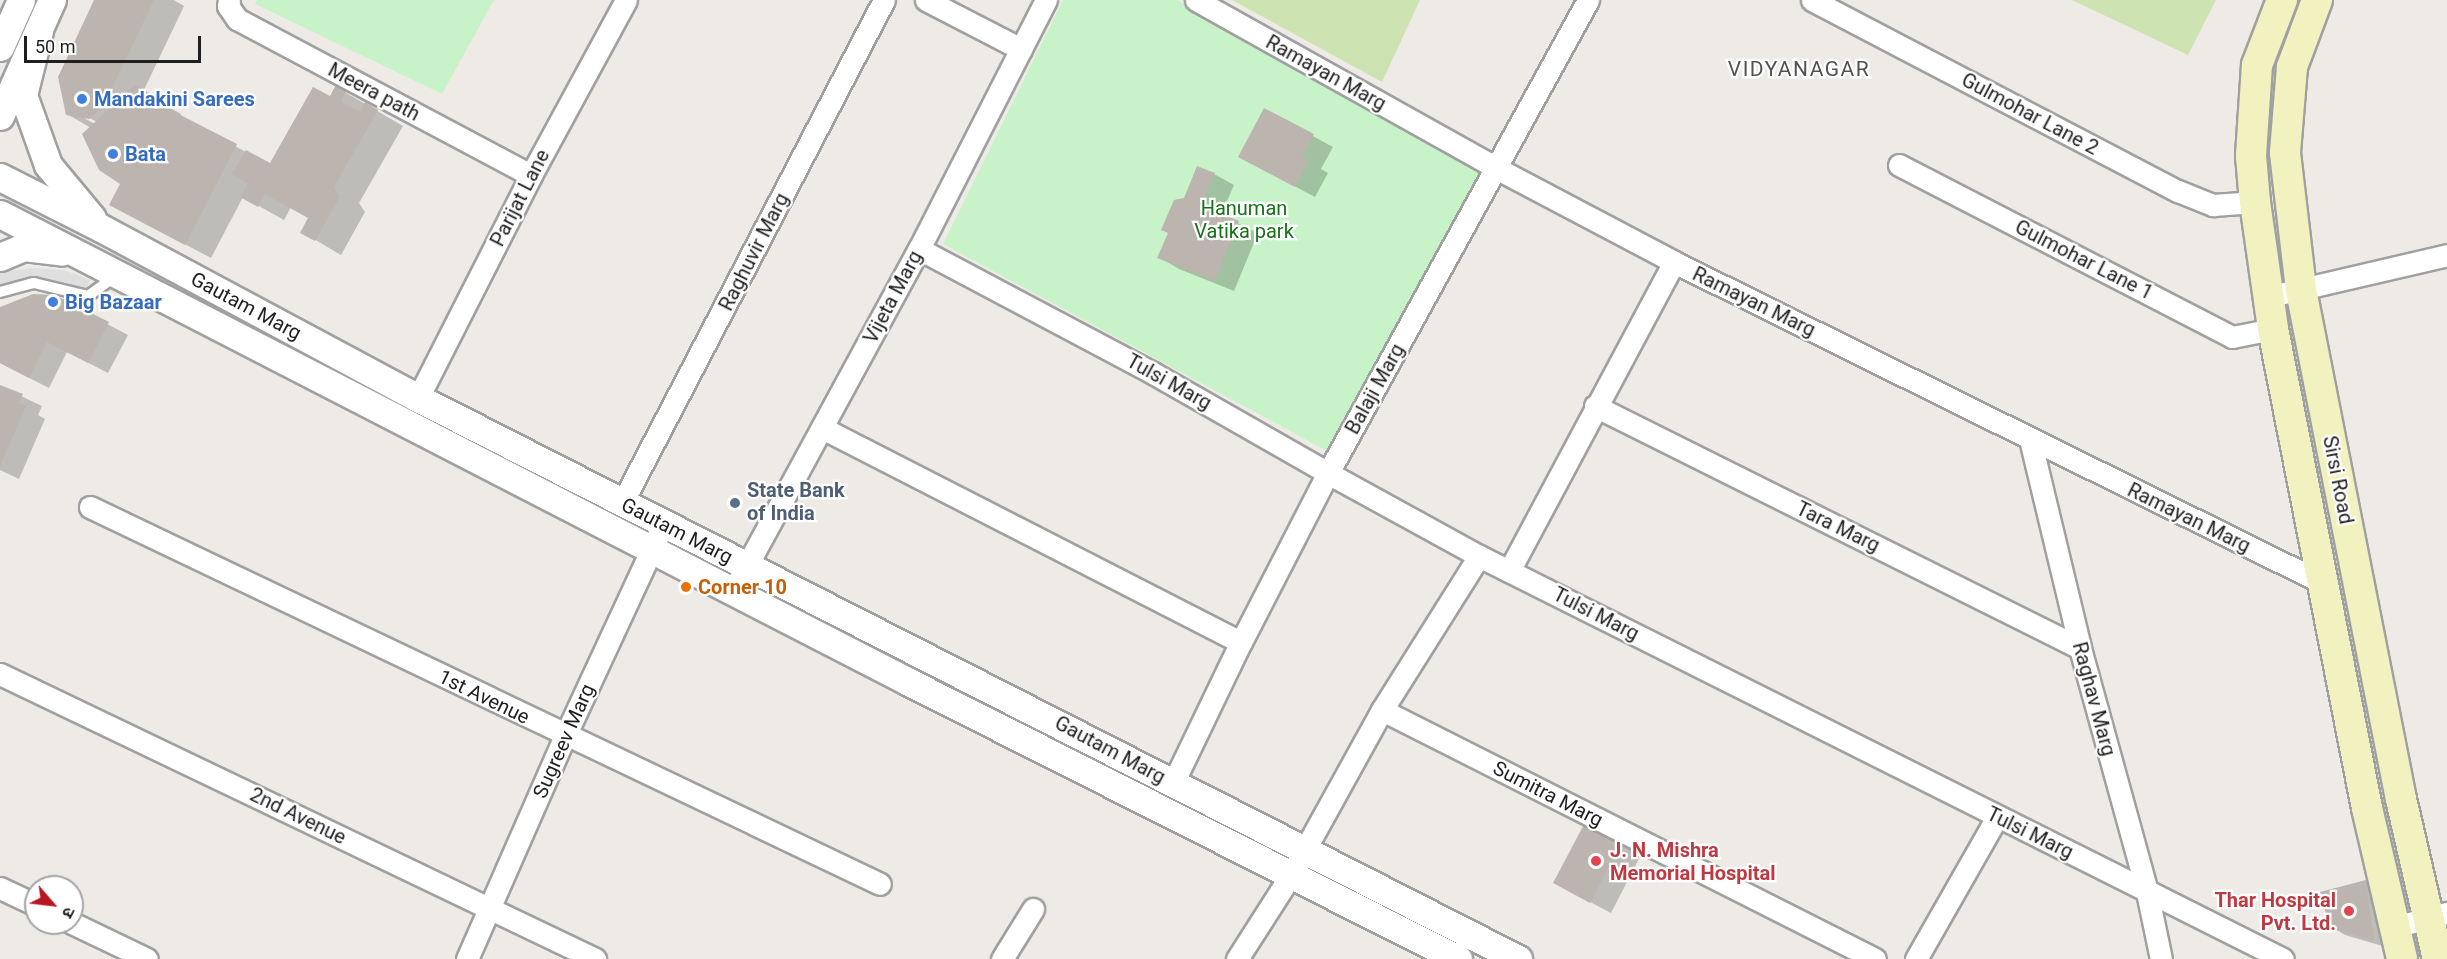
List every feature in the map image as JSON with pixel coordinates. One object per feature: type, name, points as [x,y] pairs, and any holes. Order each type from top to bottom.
[{"type":"main road","name":"Sirsi Road","points":[[2282,0],[2258,64],[2250,156],[2255,202],[2273,328],[2367,808],[2402,959]]},
{"type":"main road","name":"Sirsi Road","points":[[2317,0],[2292,67],[2285,153],[2301,290],[2401,799],[2438,916],[2438,959]]},
{"type":"street","name":"Meera path","points":[[229,0],[228,6],[237,19],[531,176]]},
{"type":"street","name":"Parijat Lane","points":[[418,398],[531,176],[626,0]]},
{"type":"street","name":"Raghuvir Marg","points":[[622,503],[884,0]]},
{"type":"street","points":[[926,0],[1021,49]]},
{"type":"street","name":"Vijeta Marg","points":[[733,591],[919,249],[1046,0]]},
{"type":"street","name":"Ramayan Marg","points":[[1196,0],[1496,168],[1674,261],[2323,583]]},
{"type":"street","name":"Balaji Marg","points":[[1173,783],[1240,642],[1328,473],[1588,0]]},
{"type":"street","name":"Gulmohar Lane 2","points":[[1812,0],[2178,191],[2213,205],[2255,202]]},
{"type":"street","points":[[0,47],[29,13]]},
{"type":"street","points":[[0,116],[29,13]]},
{"type":"street","points":[[29,13],[23,95],[48,165],[101,228]]},
{"type":"street","name":"Gulmohar Lane 1","points":[[1899,165],[2232,337],[2273,328]]},
{"type":"street","name":"Gautam Marg","points":[[0,177],[101,228],[418,398],[1173,783],[1458,959]]},
{"type":"street","name":"Gautam Marg","points":[[0,214],[120,273],[733,591],[1298,862],[1518,959]]},
{"type":"street","points":[[0,257],[24,247],[84,255]]},
{"type":"street","name":"Tulsi Marg","points":[[919,249],[1153,372],[1328,473],[1479,556],[2283,959]]},
{"type":"street","points":[[2267,297],[2447,255]]},
{"type":"street","points":[[1509,571],[1674,261]]},
{"type":"street","name":"Tara Marg","points":[[1595,406],[2080,648]]},
{"type":"street","points":[[822,428],[1240,642]]},
{"type":"street","name":"Raghav Marg","points":[[2030,439],[2080,648],[2147,892],[2162,959]]},
{"type":"street","name":"1st Avenue","points":[[90,507],[565,736],[880,884]]},
{"type":"street","name":"Sugreev Marg","points":[[466,959],[565,736],[664,524]]},
{"type":"street","points":[[1237,959],[1298,862],[1382,710],[1479,556]]},
{"type":"street","name":"2nd Avenue","points":[[0,674],[595,959]]},
{"type":"street","name":"Sumitra Marg","points":[[1382,710],[1875,959]]},
{"type":"street","points":[[1916,959],[1996,817]]},
{"type":"street","points":[[0,888],[24,899]]},
{"type":"street","points":[[1002,959],[1033,909]]},
{"type":"street","points":[[2395,927],[2438,916]]},
{"type":"street","points":[[84,929],[147,959]]},
{"type":"lane","points":[[0,292],[34,283],[88,296],[120,273]]},
{"type":"green space","points":[[257,0],[494,0],[442,94],[255,4]]},
{"type":"green space","name":"Hanuman Vatika park","points":[[1063,0],[1177,0],[1487,165],[1329,452],[943,244]]},
{"type":"green space","points":[[1232,0],[1420,0],[1382,82]]},
{"type":"green space","points":[[2072,0],[2216,0],[2188,55]]},
{"type":"shaded area","points":[[34,268],[64,270],[90,280],[86,291],[34,281],[0,289],[0,272]]},
{"type":"building","points":[[94,0],[154,0],[103,107],[89,119],[66,115],[58,77]]},
{"type":"building","points":[[135,85],[163,101],[161,105],[237,144],[185,245],[109,205],[120,184],[99,170],[82,134]]},
{"type":"building","points":[[336,85],[346,91],[341,102],[360,112],[365,102],[378,110],[334,187],[340,197],[315,241],[300,233],[308,218],[265,194],[258,207],[240,197],[248,183],[232,174],[246,150],[270,163],[313,87],[330,96]]},
{"type":"building","points":[[1264,108],[1314,134],[1302,157],[1309,161],[1295,187],[1238,157]]},
{"type":"building","points":[[1197,166],[1215,173],[1201,205],[1239,221],[1215,281],[1157,258],[1168,233],[1161,230],[1174,200],[1184,198]]},
{"type":"building","points":[[33,294],[55,295],[109,322],[88,363],[47,342],[29,378],[0,363],[0,307]]},
{"type":"building","points":[[0,385],[23,394],[19,403],[26,406],[0,466]]},
{"type":"building","points":[[1589,815],[1626,834],[1590,903],[1553,883]]},
{"type":"building","points":[[2366,880],[2374,941],[2330,928],[2320,892]]},
{"type":"place","name":"Mandakini Sarees","points":[[82,99]]},
{"type":"place","name":"Bata","points":[[113,154]]},
{"type":"place","name":"Big Bazaar","points":[[53,302]]},
{"type":"place","name":"State Bank of India","points":[[735,503]]},
{"type":"place","name":"Corner 10","points":[[686,587]]},
{"type":"place","name":"J. N. Mishra Memorial Hospital","points":[[1596,861]]},
{"type":"place","name":"Thar Hospital Pvt. Ltd.","points":[[2349,911]]},
{"type":"district","name":"VIDYANAGAR","points":[[1799,69]]}]
